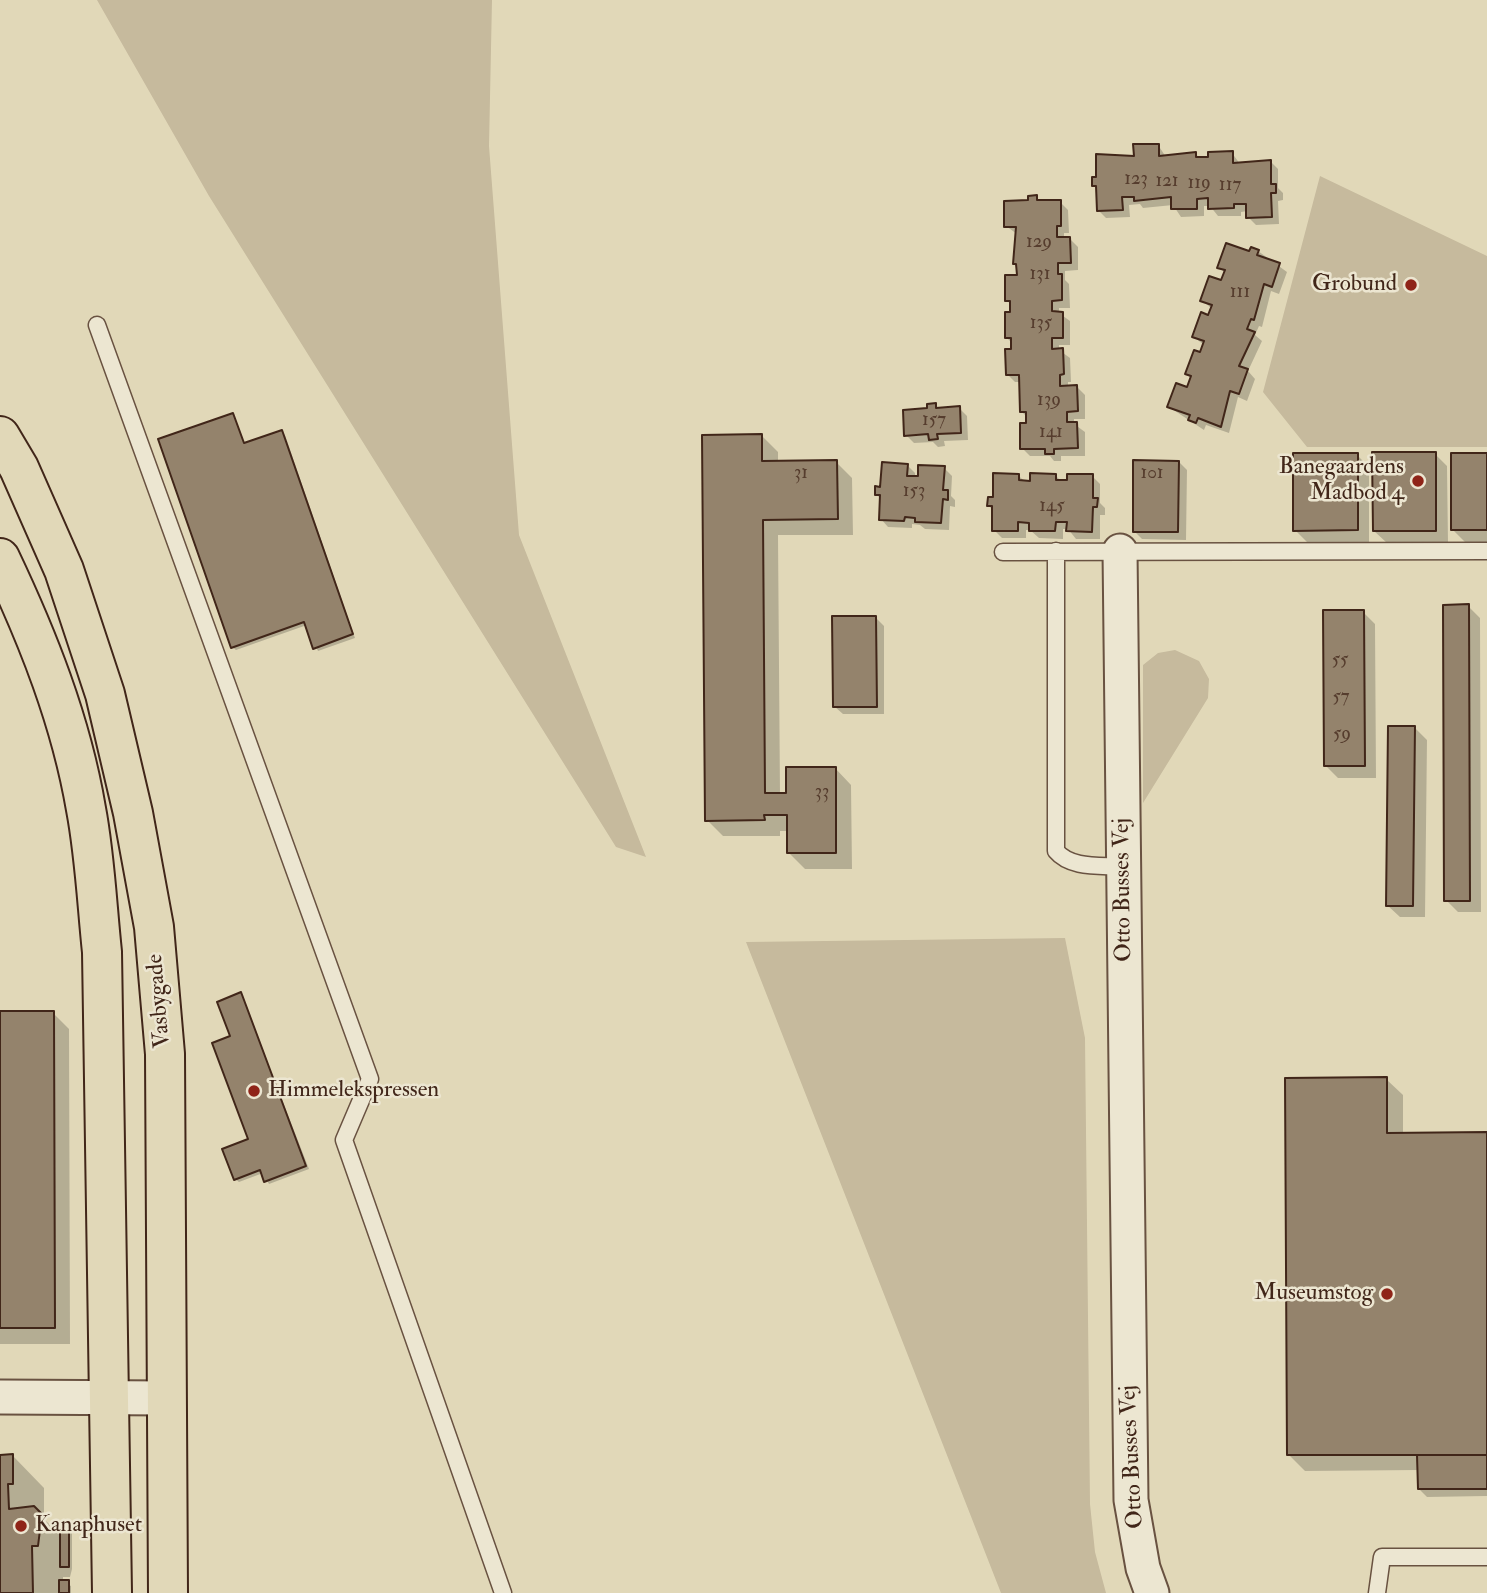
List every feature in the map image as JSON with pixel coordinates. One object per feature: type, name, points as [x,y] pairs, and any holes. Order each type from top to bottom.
[{"type":"main road","name":"Vasbygade","points":[[0,436],[19,467],[64,570],[105,694],[133,813],[154,927],[165,1054],[168,1593]]},
{"type":"main road","points":[[0,558],[28,617],[64,715],[86,810],[102,952],[112,1593]]},
{"type":"street","name":"Otto Busses Vej","points":[[1120,551],[1130,1500],[1143,1568],[1152,1593]]},
{"type":"street","points":[[0,1396],[168,1398]]},
{"type":"lane","points":[[97,325],[370,1079],[344,1140],[503,1593]]},
{"type":"lane","points":[[1056,551],[1056,851],[1063,859],[1075,863],[1123,867]]},
{"type":"lane","points":[[1003,552],[1487,551]]},
{"type":"lane","points":[[1377,1593],[1382,1556],[1487,1557]]},
{"type":"shaded area","points":[[97,0],[492,0],[489,146],[519,535],[646,857],[616,847],[209,196]]},
{"type":"shaded area","points":[[1320,176],[1487,256],[1487,447],[1307,447],[1263,392]]},
{"type":"shaded area","points":[[1175,650],[1199,661],[1209,679],[1208,698],[1143,803],[1143,665],[1158,653]]},
{"type":"shaded area","points":[[1065,938],[1085,1038],[1090,1504],[1095,1552],[1106,1593],[1001,1593],[746,942]]},
{"type":"building","points":[[1133,144],[1159,144],[1159,156],[1196,152],[1196,157],[1208,157],[1208,152],[1233,151],[1233,163],[1271,160],[1271,184],[1276,184],[1276,193],[1271,193],[1272,217],[1246,218],[1246,204],[1234,204],[1234,208],[1208,209],[1208,198],[1197,199],[1197,209],[1171,209],[1171,197],[1134,201],[1134,197],[1122,197],[1123,210],[1097,211],[1096,186],[1092,186],[1092,177],[1096,177],[1096,154],[1134,156]]},
{"type":"building","points":[[1037,195],[1037,200],[1061,200],[1061,226],[1057,226],[1057,237],[1070,237],[1071,263],[1058,263],[1058,274],[1062,274],[1062,300],[1052,301],[1052,311],[1063,312],[1063,338],[1052,338],[1052,349],[1063,348],[1064,374],[1060,375],[1060,386],[1077,385],[1078,411],[1067,412],[1067,422],[1077,422],[1078,448],[1054,449],[1054,454],[1045,454],[1045,449],[1020,449],[1020,423],[1026,423],[1026,412],[1020,412],[1019,375],[1006,375],[1005,349],[1011,349],[1011,338],[1005,338],[1005,312],[1010,312],[1010,301],[1005,301],[1005,275],[1017,275],[1016,264],[1013,264],[1016,227],[1004,227],[1004,201],[1028,200],[1028,196]]},
{"type":"building","points":[[1226,243],[1249,251],[1251,247],[1259,250],[1257,255],[1280,263],[1272,287],[1264,284],[1254,320],[1251,319],[1247,329],[1255,332],[1239,366],[1248,369],[1239,394],[1230,391],[1221,427],[1198,418],[1196,423],[1188,420],[1190,415],[1167,407],[1176,383],[1187,387],[1191,376],[1185,374],[1194,350],[1200,352],[1204,341],[1192,337],[1201,312],[1208,315],[1212,305],[1200,301],[1209,276],[1221,280],[1225,270],[1217,268]]},
{"type":"building","points":[[936,403],[936,408],[960,406],[961,433],[937,434],[938,439],[929,440],[928,434],[904,436],[903,410],[927,408],[927,404]]},
{"type":"building","points":[[233,413],[244,443],[282,430],[353,634],[313,649],[304,622],[231,648],[158,439]]},
{"type":"building","points":[[762,434],[762,461],[837,460],[838,519],[763,520],[765,793],[786,793],[786,767],[836,767],[836,853],[787,853],[787,815],[764,815],[765,820],[705,821],[702,435]]},
{"type":"building","points":[[1372,452],[1436,452],[1436,531],[1373,531]]},
{"type":"building","points":[[1293,453],[1358,453],[1358,530],[1293,531]]},
{"type":"building","points":[[1451,453],[1487,453],[1487,530],[1451,530]]},
{"type":"building","points":[[1133,460],[1179,461],[1178,532],[1133,532]]},
{"type":"building","points":[[882,462],[908,464],[907,476],[918,476],[918,465],[945,466],[943,490],[948,490],[948,500],[943,499],[941,523],[915,522],[915,518],[905,517],[904,521],[879,520],[880,495],[875,495],[875,486],[880,487]]},
{"type":"building","points":[[993,473],[1019,474],[1019,480],[1030,481],[1030,473],[1056,474],[1056,480],[1067,480],[1067,474],[1093,474],[1093,498],[1098,498],[1097,507],[1093,507],[1092,532],[1066,531],[1067,522],[1056,522],[1055,531],[1029,531],[1029,523],[1018,522],[1018,531],[992,531],[992,506],[987,506],[988,497],[993,497]]},
{"type":"building","points":[[1469,604],[1470,901],[1444,901],[1443,605]]},
{"type":"building","points":[[1323,610],[1364,610],[1365,766],[1324,766]]},
{"type":"building","points":[[832,616],[876,616],[877,707],[833,707]]},
{"type":"building","points":[[1388,726],[1415,726],[1413,906],[1386,906]]},
{"type":"building","name":"Himmelekspressen","points":[[241,992],[306,1166],[264,1182],[260,1170],[234,1180],[222,1149],[248,1139],[212,1043],[230,1036],[217,1002]]},
{"type":"building","points":[[0,1011],[54,1011],[55,1328],[0,1328]]},
{"type":"building","name":"Museumstog","points":[[1387,1077],[1387,1133],[1487,1132],[1487,1455],[1287,1455],[1285,1078]]},
{"type":"building","name":"Kanaphuset","points":[[13,1454],[13,1484],[8,1484],[9,1509],[34,1506],[42,1514],[38,1546],[32,1546],[33,1593],[0,1593],[0,1455]]},
{"type":"building","points":[[1417,1455],[1487,1455],[1487,1489],[1418,1489]]},
{"type":"building","points":[[60,1523],[69,1523],[69,1567],[60,1567]]},
{"type":"building","points":[[59,1580],[69,1580],[69,1593],[59,1593]]},
{"type":"place","name":"Grobund","points":[[1411,285]]},
{"type":"place","name":"Banegaardens Madbod 4","points":[[1418,481]]},
{"type":"place","name":"Himmelekspressen","points":[[254,1091]]},
{"type":"place","name":"Museumstog","points":[[1387,1294]]},
{"type":"place","name":"Kanaphuset","points":[[21,1526]]}]
